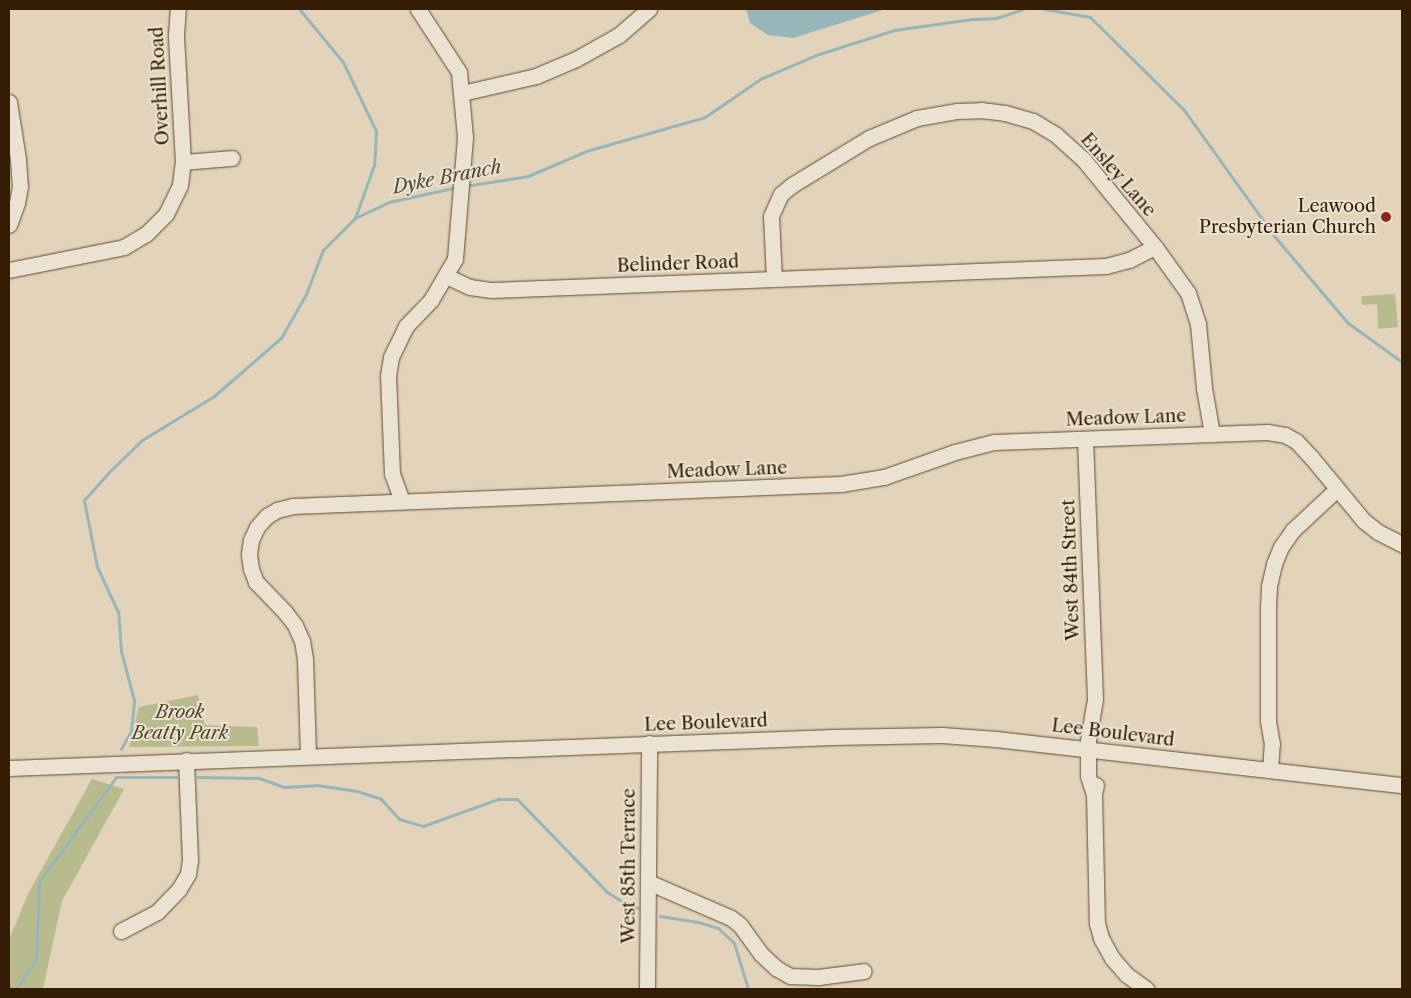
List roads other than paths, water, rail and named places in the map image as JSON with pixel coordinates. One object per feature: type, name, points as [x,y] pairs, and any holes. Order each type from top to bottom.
[{"type":"street","name":"Overhill Road","points":[[9,270],[124,247],[146,234],[166,214],[180,185],[183,162],[176,35],[178,9]]},
{"type":"street","points":[[402,501],[392,474],[388,376],[398,340],[406,326],[431,300],[456,259],[465,137],[459,72],[418,9]]},
{"type":"street","points":[[462,93],[536,76],[576,59],[619,35],[649,9]]},
{"type":"street","points":[[9,102],[18,159],[20,186],[17,203],[9,225]]},
{"type":"street","name":"Ensley Lane","points":[[774,279],[771,216],[782,194],[792,185],[868,138],[917,118],[957,111],[981,110],[1005,113],[1033,121],[1055,134],[1083,159],[1155,247],[1188,293],[1195,313],[1204,388],[1212,434]]},
{"type":"street","name":"Overhill Road","points":[[183,162],[232,158]]},
{"type":"street","name":"Belinder Road","points":[[446,276],[470,287],[492,290],[1106,266],[1129,260],[1155,247]]},
{"type":"street","name":"Meadow Lane","points":[[308,756],[305,659],[302,641],[295,626],[285,612],[256,582],[250,561],[251,540],[257,527],[267,516],[277,510],[293,506],[861,483],[982,444],[1266,432],[1285,435],[1296,441],[1364,521],[1378,532],[1402,544]]},
{"type":"street","name":"West 84th Street","points":[[1085,439],[1095,699],[1099,716],[1094,750],[1097,923],[1112,958],[1120,968],[1146,989]]},
{"type":"street","points":[[1265,770],[1263,734],[1268,721],[1268,594],[1274,564],[1281,547],[1293,530],[1337,489]]},
{"type":"street","name":"Lee Boulevard","points":[[9,768],[649,743],[942,736],[996,738],[1402,785]]},
{"type":"street","name":"West 85th Terrace","points":[[647,989],[649,743]]},
{"type":"street","points":[[121,931],[157,912],[179,890],[188,874],[190,860],[186,760]]},
{"type":"street","points":[[648,882],[731,918],[740,926],[761,954],[776,968],[790,976],[818,977],[864,971]]},
{"type":"water","points":[[746,9],[886,9],[793,38],[768,35],[750,23]]},
{"type":"waterway","name":"Dyke Branch","points":[[465,186],[528,176],[586,151],[705,117],[760,79],[819,54],[894,30],[972,19],[996,18],[1023,9]]},
{"type":"waterway","points":[[1044,9],[1090,17],[1184,110],[1275,237],[1348,323],[1402,362]]},
{"type":"waterway","points":[[300,10],[343,62],[376,131],[374,165],[355,218]]},
{"type":"waterway","name":"Dyke Branch","points":[[121,749],[131,731],[134,700],[121,651],[118,612],[97,567],[84,500],[108,473],[142,440],[214,396],[281,338],[306,294],[323,250],[355,218],[389,202],[457,187]]},
{"type":"waterway","name":"Dyke Branch","points":[[16,989],[36,959],[39,882],[116,777],[176,777]]},
{"type":"waterway","points":[[198,777],[259,778],[284,787],[317,785],[357,791],[381,799],[399,819],[423,826],[498,799],[517,799],[607,892],[628,905],[638,908]]},
{"type":"waterway","points":[[660,916],[698,922],[718,928],[734,943],[748,989]]},
{"type":"place","name":"Leawood Presbyterian Church","points":[[1386,217]]},
{"type":"park label","name":"Brook Beatty Park","points":[[180,723]]}]
